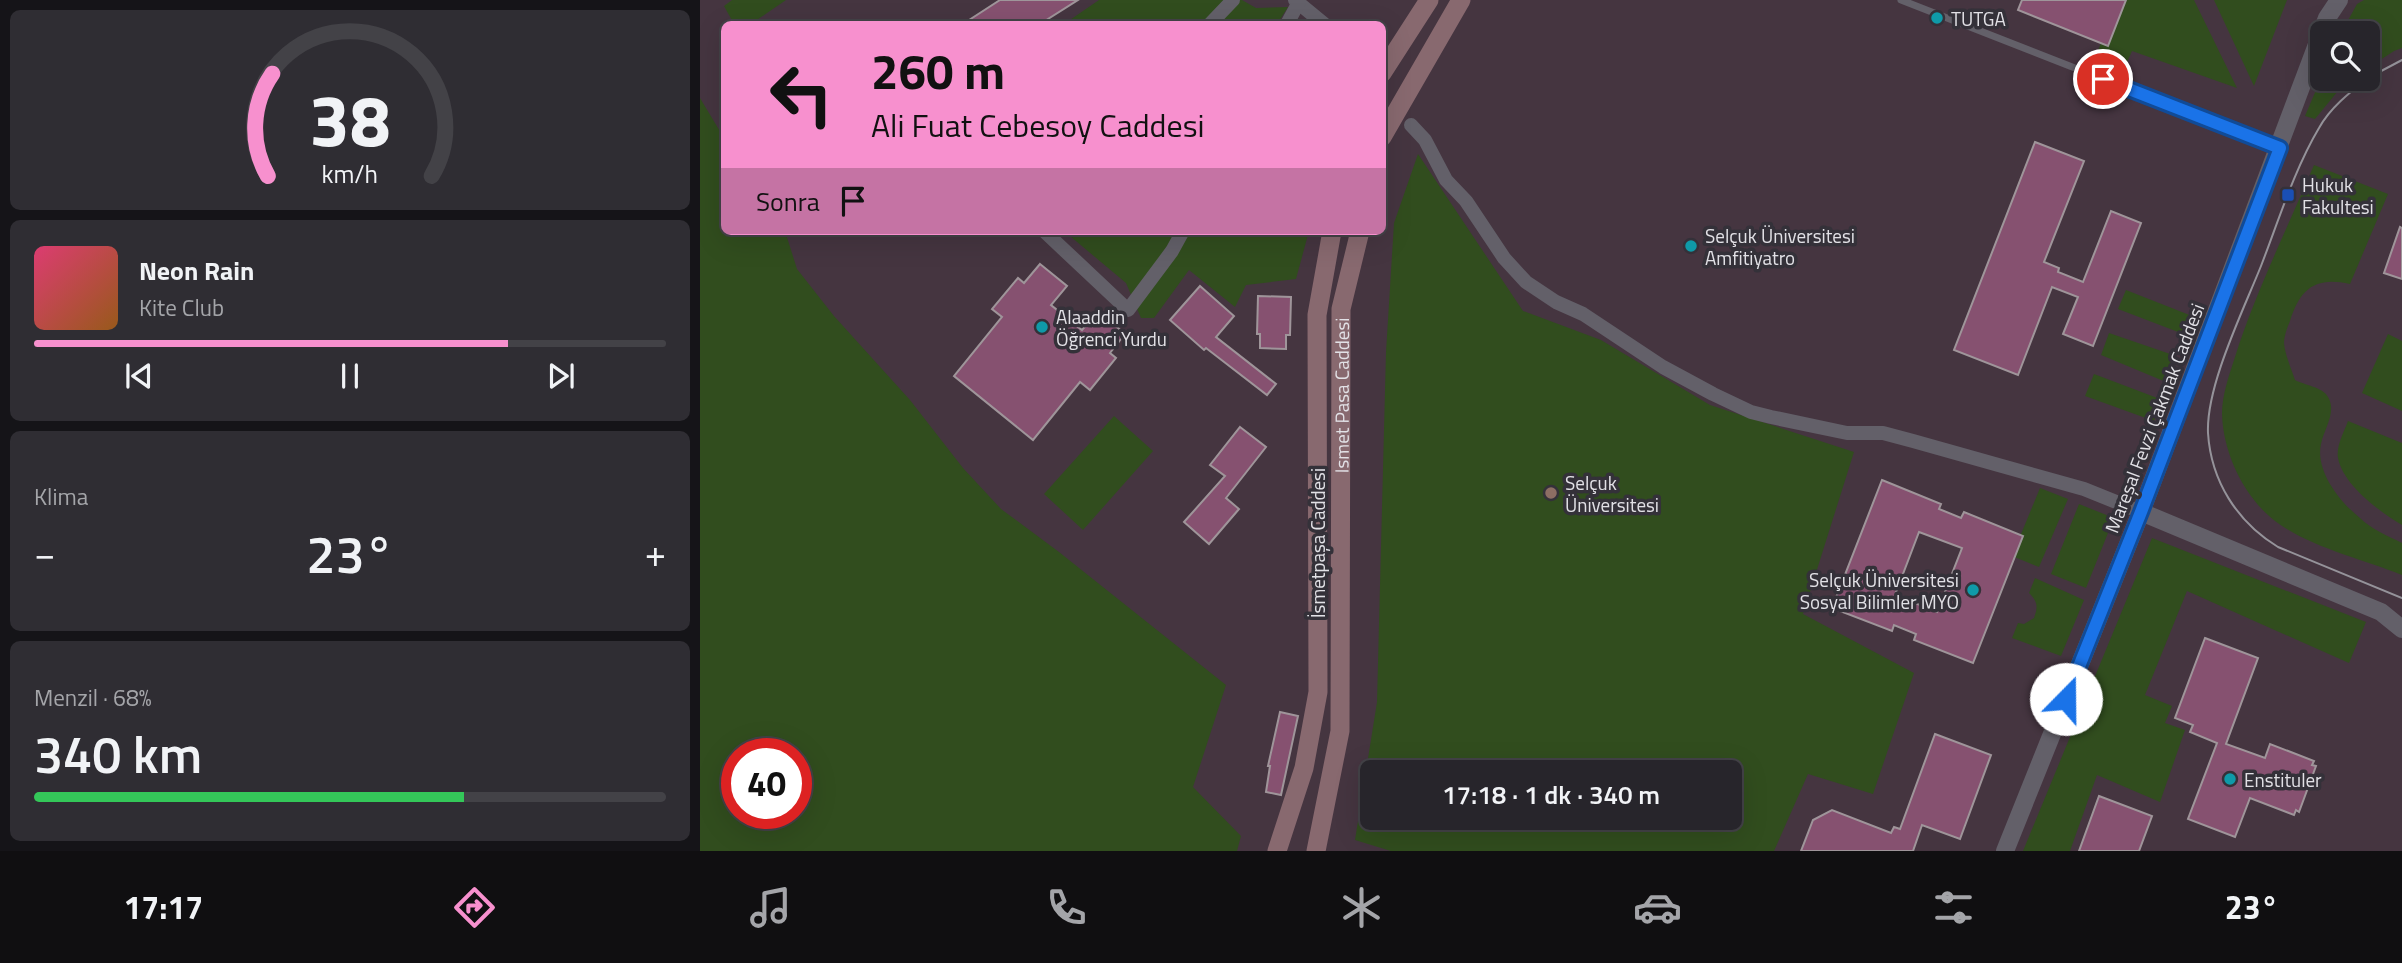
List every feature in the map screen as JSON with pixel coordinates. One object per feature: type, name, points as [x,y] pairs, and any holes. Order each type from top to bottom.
[{"type":"main road","points":[[1386,67],[1429,0]]},
{"type":"main road","points":[[1386,130],[1461,0]]},
{"type":"main road","name":"İsmetpaşa Caddesi","points":[[1277,851],[1304,768],[1318,692],[1317,315],[1331,235]]},
{"type":"main road","name":"Ismet Pasa Caddesi","points":[[1316,851],[1340,731],[1341,309],[1359,235]]},
{"type":"street","points":[[1213,21],[1233,0]]},
{"type":"street","name":"Mareşal Fevzi Çakmak Caddesi","points":[[2005,851],[2141,512],[2327,18],[2339,0]]},
{"type":"street","points":[[1288,21],[1297,1],[1320,21]]},
{"type":"street","points":[[1411,125],[1425,140],[1447,180],[1466,201],[1504,258],[1526,282],[1556,302],[1583,314],[1663,367],[1713,394],[1761,414],[1847,433],[1883,433],[2084,489],[2381,612],[2402,629]]},
{"type":"street","points":[[1048,235],[1128,310],[1181,235]]},
{"type":"lane","points":[[1901,0],[2280,148]]},
{"type":"shaded area","name":"Selçuk Üniversitesi","points":[[700,0],[2402,0],[2402,851],[700,851]]},
{"type":"green space","points":[[732,0],[786,0],[755,21],[732,21],[724,6]]},
{"type":"green space","points":[[1099,0],[1242,0],[1256,8],[1288,7],[1279,21],[1068,21]]},
{"type":"green space","points":[[2119,0],[2194,0],[2237,88],[2132,51],[2121,76],[2094,60]]},
{"type":"green space","points":[[2214,0],[2287,0],[2254,86]]},
{"type":"green space","points":[[2364,0],[2402,0],[2402,48],[2380,60],[2380,21],[2348,21],[2357,4]]},
{"type":"green space","points":[[2316,91],[2338,91],[2315,119],[2305,116]]},
{"type":"green space","points":[[700,98],[721,133],[721,235],[786,235],[797,269],[834,316],[910,400],[963,468],[1001,509],[1226,685],[1193,787],[1241,836],[1237,851],[700,851]]},
{"type":"green space","points":[[1418,154],[1523,311],[1601,340],[1710,405],[1854,452],[1803,614],[1914,673],[1873,794],[1808,774],[1774,851],[1391,851],[1355,840],[1360,809],[1360,830],[1742,830],[1742,760],[1368,760],[1377,702],[1386,352],[1394,223]]},
{"type":"green space","points":[[2314,165],[2388,194],[2350,284],[2327,282],[2304,293],[2294,310],[2284,343],[2295,380],[2322,391],[2330,403],[2331,415],[2320,454],[2325,475],[2337,495],[2364,522],[2402,543],[2402,575],[2320,545],[2275,521],[2245,487],[2226,444],[2222,407],[2230,371],[2262,284]]},
{"type":"green space","points":[[1069,235],[1308,235],[1296,279],[1246,285],[1235,307],[1189,270],[1154,318],[1141,318],[1126,283]]},
{"type":"green space","points":[[2126,290],[2192,316],[2186,335],[2118,309]]},
{"type":"green space","points":[[2109,333],[2176,356],[2166,382],[2101,355]]},
{"type":"green space","points":[[2388,334],[2402,341],[2402,411],[2362,393]]},
{"type":"green space","points":[[2094,374],[2160,399],[2154,421],[2085,396]]},
{"type":"green space","points":[[1114,416],[1153,451],[1083,530],[1044,494]]},
{"type":"green space","points":[[2348,421],[2402,443],[2402,525],[2364,497],[2341,468],[2338,449]]},
{"type":"green space","points":[[2040,488],[2068,499],[2039,567],[2012,556]]},
{"type":"green space","points":[[2079,504],[2114,518],[2086,588],[2051,574]]},
{"type":"green space","points":[[2152,538],[2366,622],[2349,663],[2187,591],[2145,695],[2172,706],[2165,723],[2185,730],[2160,802],[2097,775],[2070,851],[2023,851]]},
{"type":"green space","points":[[2035,578],[2084,600],[2061,656],[2012,638],[2018,623],[2024,624],[2034,618],[2036,605],[2029,593]]},
{"type":"building","points":[[1000,0],[1078,0],[1045,21],[968,21]]},
{"type":"building","points":[[2022,0],[2126,0],[2108,46],[2018,10]]},
{"type":"building","points":[[2035,142],[2084,161],[2044,262],[2059,268],[2058,272],[2083,282],[2111,211],[2141,223],[2093,346],[2063,334],[2078,297],[2052,287],[2018,375],[1954,350]]},
{"type":"building","points":[[2400,227],[2402,228],[2402,279],[2384,273]]},
{"type":"building","points":[[1040,264],[1067,286],[1051,305],[1082,330],[1098,311],[1125,334],[1110,353],[1116,358],[1090,390],[1080,382],[1033,440],[954,376],[1002,317],[992,309],[1018,278],[1024,283]]},
{"type":"building","points":[[1200,286],[1234,316],[1216,337],[1276,384],[1267,395],[1206,348],[1204,350],[1170,320]]},
{"type":"building","points":[[1258,296],[1291,297],[1290,335],[1286,335],[1286,349],[1260,348],[1260,334],[1257,334]]},
{"type":"building","points":[[1240,427],[1266,447],[1226,498],[1239,509],[1209,544],[1184,522],[1225,476],[1210,465]]},
{"type":"building","points":[[1882,480],[1941,504],[1939,509],[1961,518],[1964,512],[2023,536],[1973,663],[1914,640],[1916,634],[1894,625],[1892,631],[1832,608]],"holes":[[[1919,532],[1962,548],[1937,612],[1895,595]]]},
{"type":"building","points":[[2205,638],[2258,658],[2226,744],[2265,758],[2270,744],[2314,761],[2312,765],[2316,766],[2299,812],[2296,810],[2294,815],[2250,798],[2235,837],[2188,819],[2217,743],[2190,732],[2193,725],[2175,718]]},
{"type":"building","points":[[1280,712],[1298,716],[1281,795],[1266,792],[1268,766]]},
{"type":"building","points":[[1935,734],[1991,755],[1960,839],[1922,825],[1913,851],[1801,851],[1813,820],[1832,810],[1891,833],[1894,827],[1900,829]]},
{"type":"building","points":[[2099,796],[2152,816],[2139,851],[2079,851]]},
{"type":"tram line","points":[[2380,72],[2402,60]]},
{"type":"tram line","points":[[2352,91],[2329,114],[2302,160],[2219,371],[2209,414],[2208,433],[2214,468],[2221,484],[2239,513],[2263,537],[2278,547],[2402,598]]},
{"type":"place","name":"TUTGA","points":[[1937,18]]},
{"type":"place","name":"Hukuk Fakultesi","points":[[2288,195]]},
{"type":"place","name":"Selçuk Üniversitesi Amfitiyatro","points":[[1691,246]]},
{"type":"place","name":"Alaaddin Öğrenci Yurdu","points":[[1042,327]]},
{"type":"place","name":"Selçuk Üniversitesi","points":[[1551,493]]},
{"type":"place","name":"Selçuk Üniversitesi Sosyal Bilimler MYO","points":[[1973,590]]},
{"type":"place","name":"Enstituler","points":[[2230,779]]},
{"type":"route","points":[[2066,699],[2141,512],[2280,148],[2103,79]]}]
